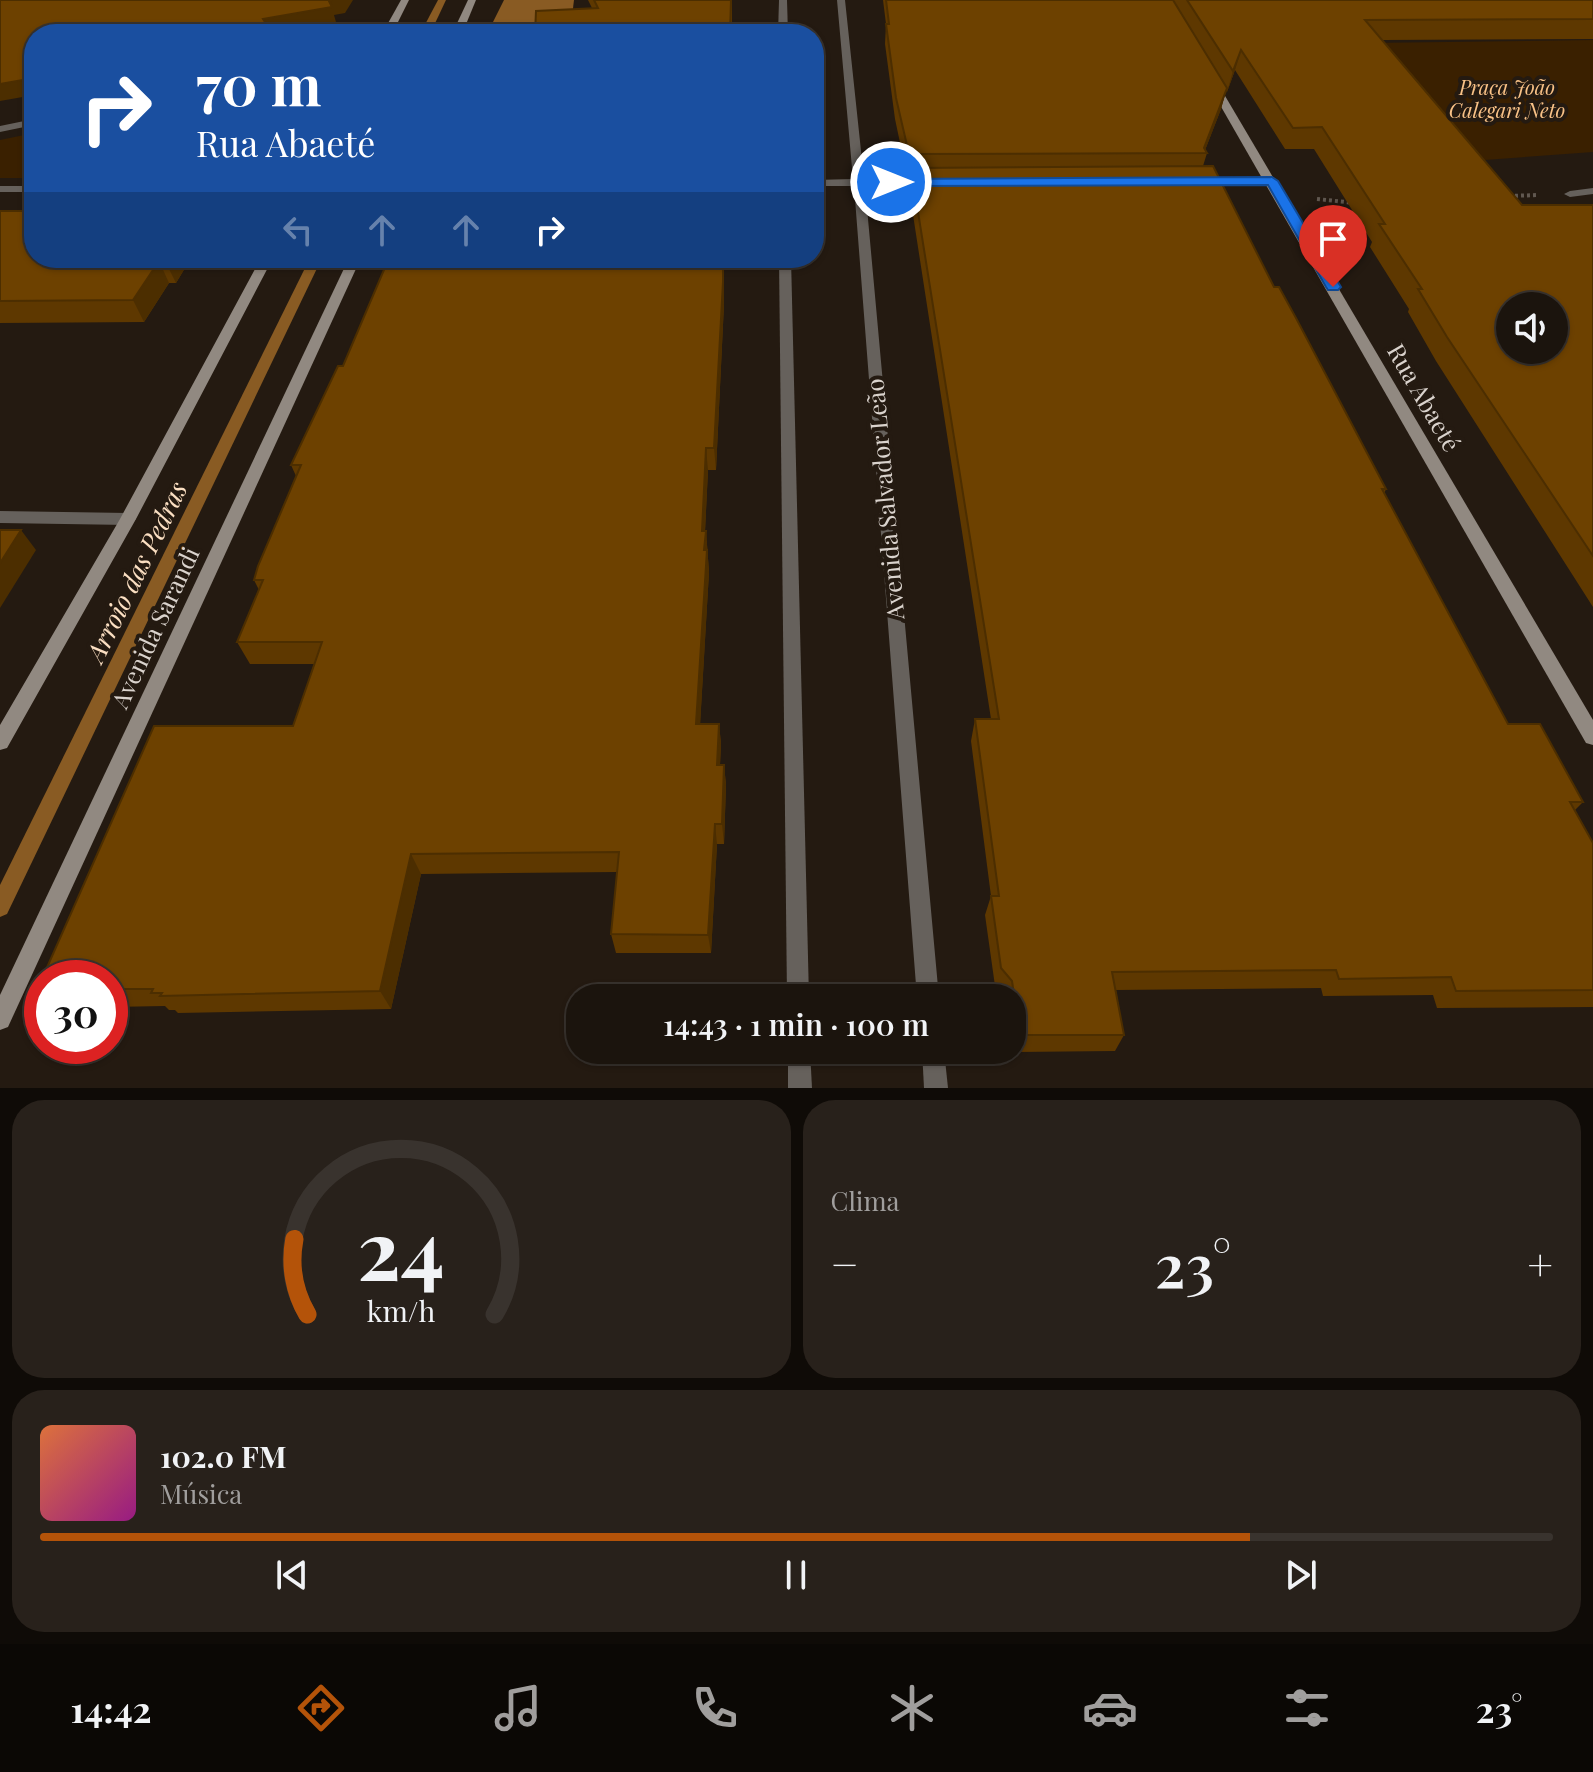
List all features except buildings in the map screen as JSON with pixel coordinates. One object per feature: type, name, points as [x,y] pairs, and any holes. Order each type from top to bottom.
[{"type":"street","points":[[392,24],[405,0]]},
{"type":"street","points":[[461,24],[472,0]]},
{"type":"street","points":[[783,0],[783,24]]},
{"type":"street","name":"Avenida Salvador Leão","points":[[841,0],[927,984]]},
{"type":"street","name":"Rua Abaeté","points":[[1202,65],[1593,737]]},
{"type":"street","points":[[0,129],[24,124]]},
{"type":"street","points":[[1192,181],[1272,181]]},
{"type":"street","points":[[824,183],[939,182]]},
{"type":"street","points":[[0,189],[24,189]]},
{"type":"street","points":[[1570,194],[1593,191]]},
{"type":"street","points":[[0,742],[128,519],[262,268]]},
{"type":"street","name":"Avenida Sarandi","points":[[0,1019],[350,268]]},
{"type":"street","points":[[785,268],[798,984]]},
{"type":"street","points":[[0,517],[128,519]]},
{"type":"street","points":[[799,1064],[800,1088]]},
{"type":"street","points":[[934,1064],[936,1088]]},
{"type":"path","points":[[1272,181],[1337,203],[1368,202]]},
{"type":"path","points":[[1507,196],[1570,194]]},
{"type":"green space","name":"Praça João Calegari Neto","points":[[1593,40],[1593,152],[1471,161],[1367,43]]},
{"type":"green space","points":[[24,135],[24,178],[0,178],[0,140]]},
{"type":"shaded area","points":[[504,0],[574,0],[571,24],[492,24]]},
{"type":"waterway","name":"Arroio das Pedras","points":[[430,24],[442,0]]},
{"type":"waterway","name":"Arroio das Pedras","points":[[0,907],[311,268]]},
{"type":"route","points":[[891,182],[1272,181],[1333,287]]}]
